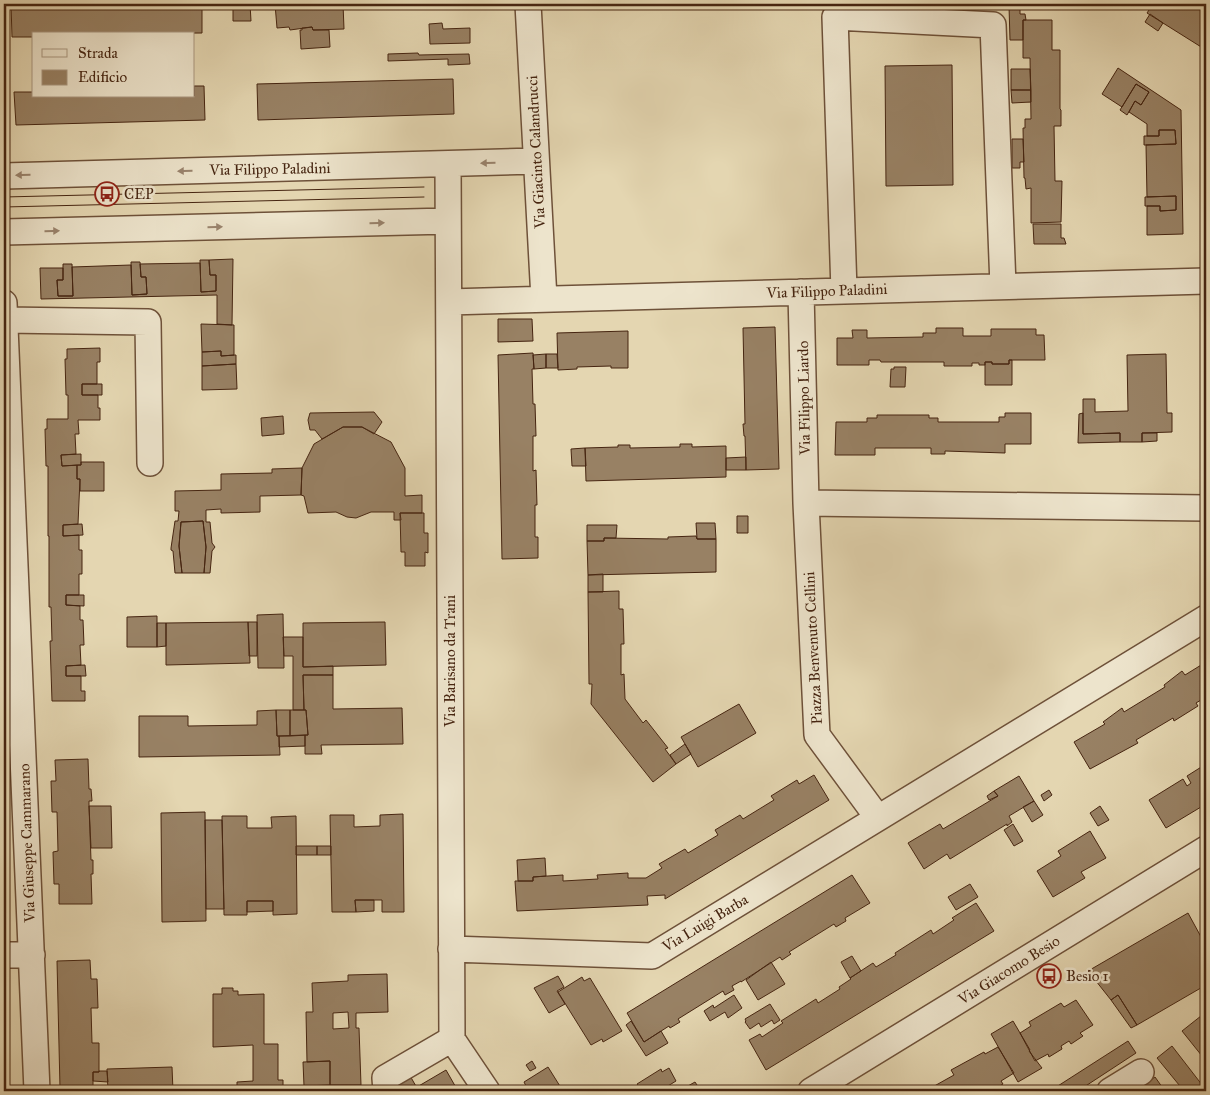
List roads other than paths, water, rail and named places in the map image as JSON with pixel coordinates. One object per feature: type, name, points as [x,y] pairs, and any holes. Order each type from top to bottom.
[{"type":"street","name":"Via Giacinto Calandrucci","points":[[528,4],[544,299]]},
{"type":"street","points":[[844,291],[835,17],[992,25],[1003,286]]},
{"type":"street","name":"Via Filippo Paladini","points":[[4,176],[536,161]]},
{"type":"street","name":"Via Barisano da Trani","points":[[448,164],[452,1039]]},
{"type":"street","points":[[4,232],[448,221]]},
{"type":"street","name":"Via Filippo Paladini","points":[[449,302],[1206,281]]},
{"type":"street","name":"Via Filippo Liardo","points":[[801,292],[806,503]]},
{"type":"street","points":[[4,312],[148,322],[150,463]]},
{"type":"street","name":"Via Giuseppe Cammarano","points":[[4,312],[9,557],[32,956],[37,1091]]},
{"type":"street","points":[[806,503],[1206,508]]},
{"type":"street","name":"Piazza Benvenuto Cellini","points":[[806,503],[817,735],[878,818]]},
{"type":"street","points":[[878,818],[1206,618]]},
{"type":"street","name":"Via Luigi Barba","points":[[451,949],[652,956],[878,818]]},
{"type":"street","name":"Via Giacomo Besio","points":[[811,1091],[1206,849]]},
{"type":"street","points":[[4,955],[32,956]]},
{"type":"street","points":[[386,1091],[385,1078],[452,1039],[487,1091]]},
{"type":"street","points":[[1110,1091],[1141,1072]]},
{"type":"tram line","points":[[4,197],[424,187]]},
{"type":"tram line","points":[[4,207],[424,197]]},
{"type":"place","name":"CEP","points":[[107,194]]},
{"type":"place","name":"Besio 1","points":[[1049,976]]}]
